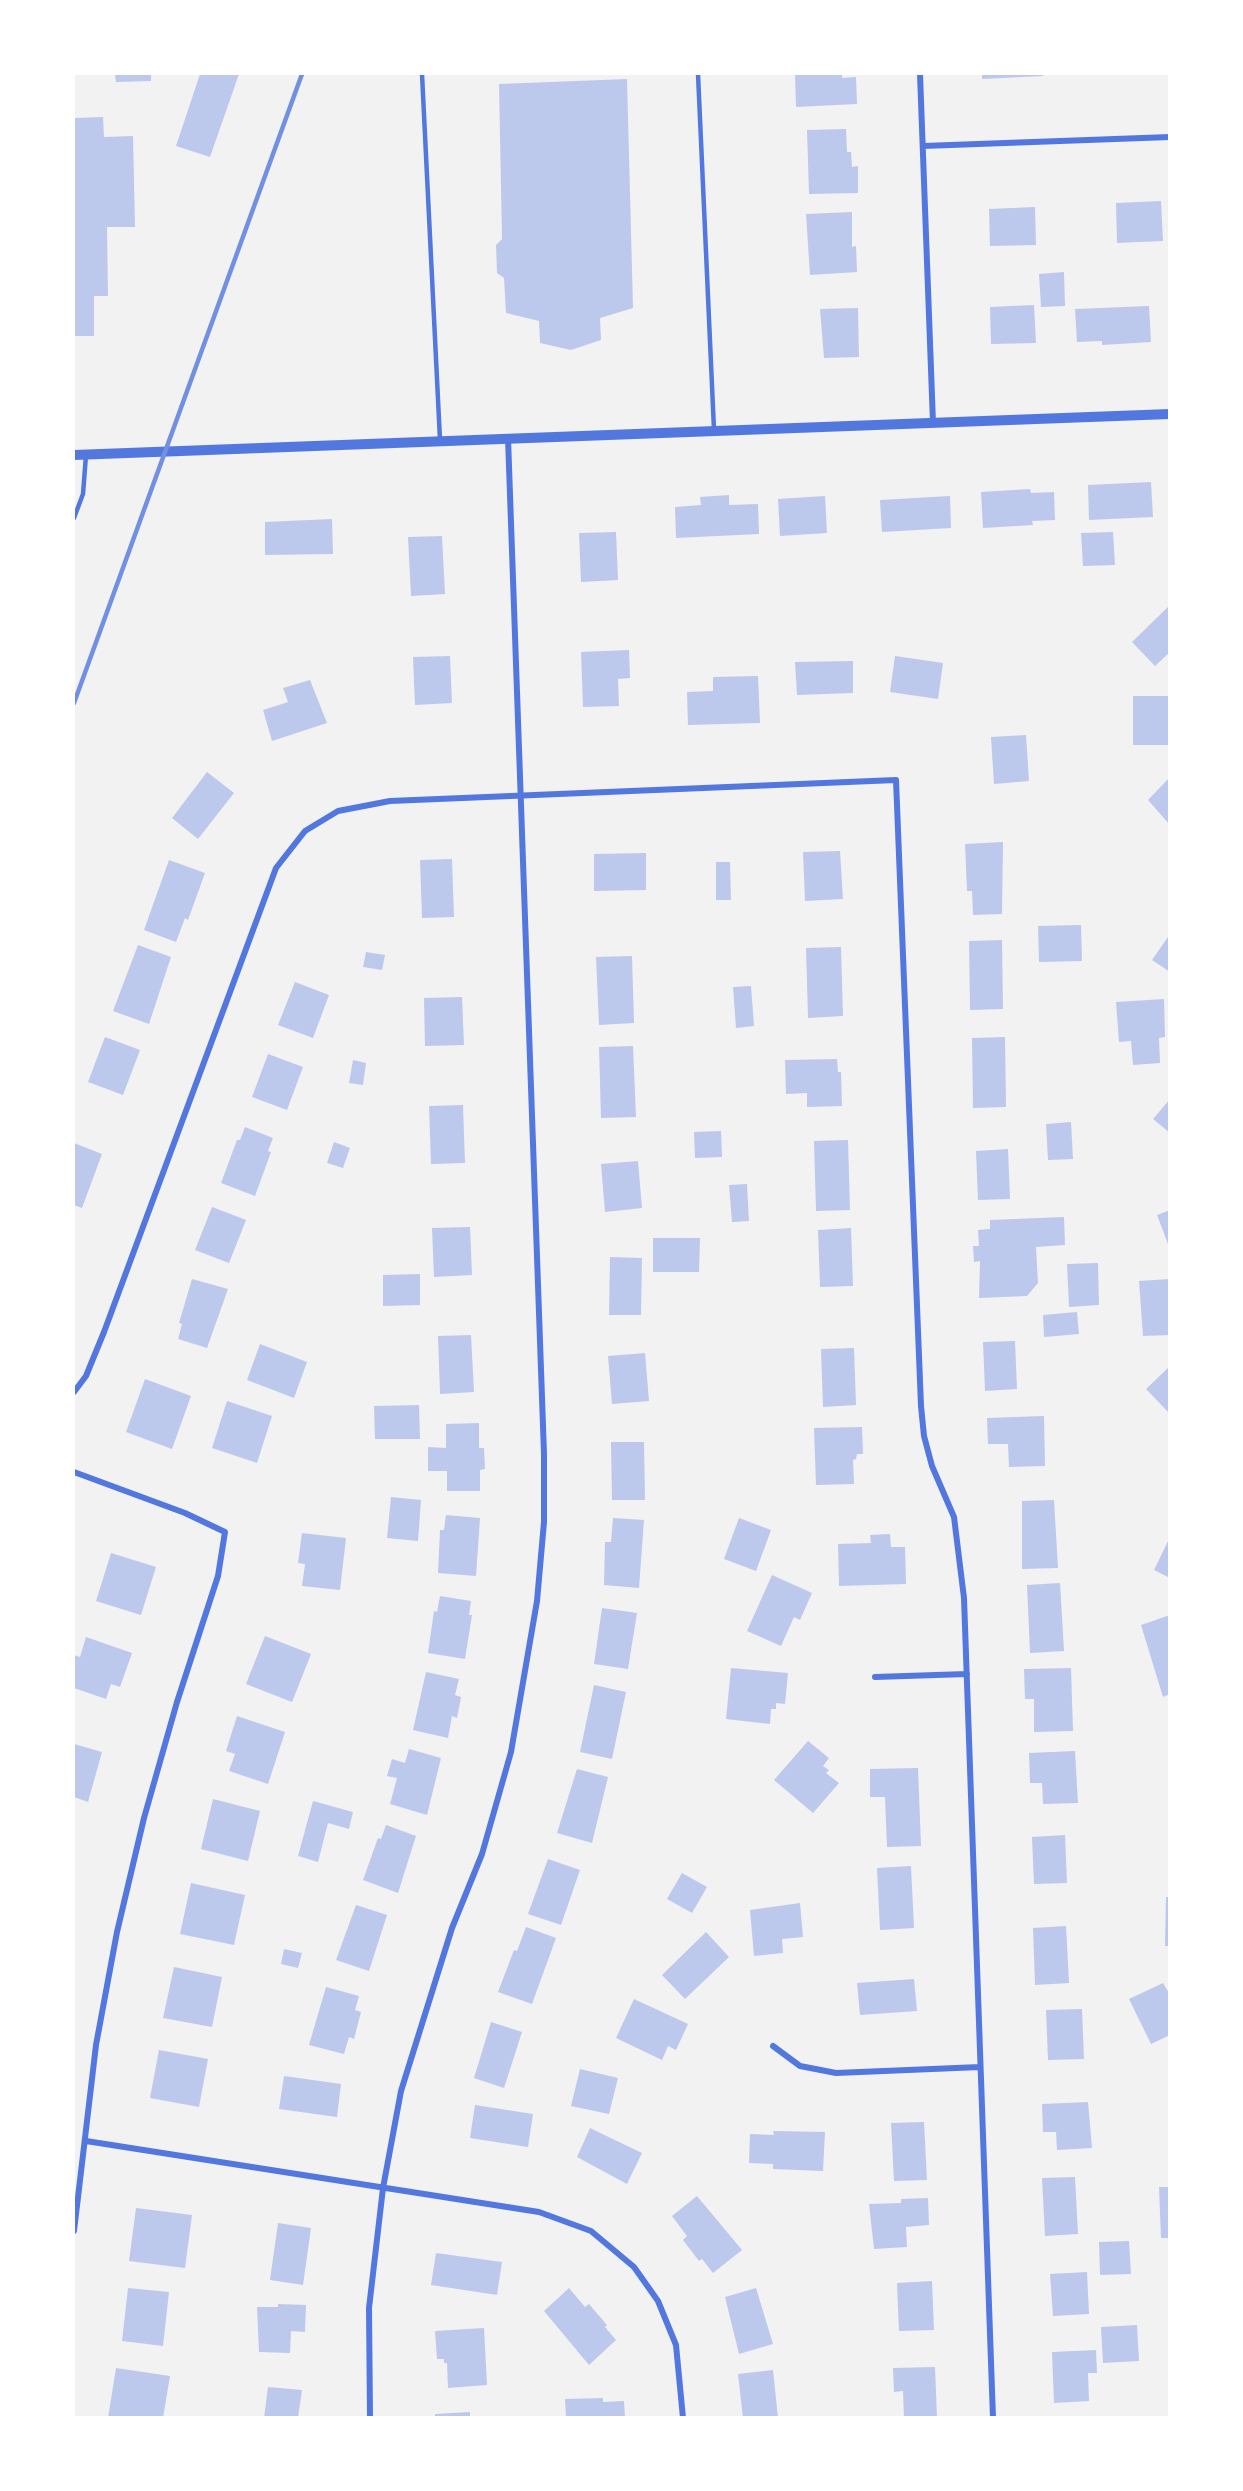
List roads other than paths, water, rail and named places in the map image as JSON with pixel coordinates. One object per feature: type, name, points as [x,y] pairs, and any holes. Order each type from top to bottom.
[{"type":"street","points":[[920,74],[933,423]]},
{"type":"street","points":[[923,146],[1170,137]]},
{"type":"street","points":[[74,455],[1170,414]]},
{"type":"street","points":[[370,2418],[369,2308],[384,2188],[401,2091],[452,1928],[482,1854],[511,1752],[537,1601],[544,1522],[544,1454],[508,438]]},
{"type":"street","points":[[74,1392],[86,1376],[104,1332],[276,868],[305,831],[339,811],[390,801],[896,780],[921,1406],[924,1436],[932,1466],[954,1517],[964,1598],[993,2418]]},
{"type":"street","points":[[74,1472],[225,1532],[218,1576],[177,1702],[144,1818],[117,1932],[96,2045],[74,2232]]},
{"type":"street","points":[[874,1677],[967,1674]]},
{"type":"street","points":[[773,2046],[800,2066],[836,2073],[980,2067]]},
{"type":"street","points":[[86,2141],[539,2212],[591,2231],[634,2267],[658,2301],[676,2346],[683,2418]]},
{"type":"lane","points":[[422,74],[440,440]]},
{"type":"lane","points":[[698,74],[714,430]]},
{"type":"lane","points":[[74,518],[83,494],[86,455]]},
{"type":"railway","points":[[74,703],[302,74]]}]
